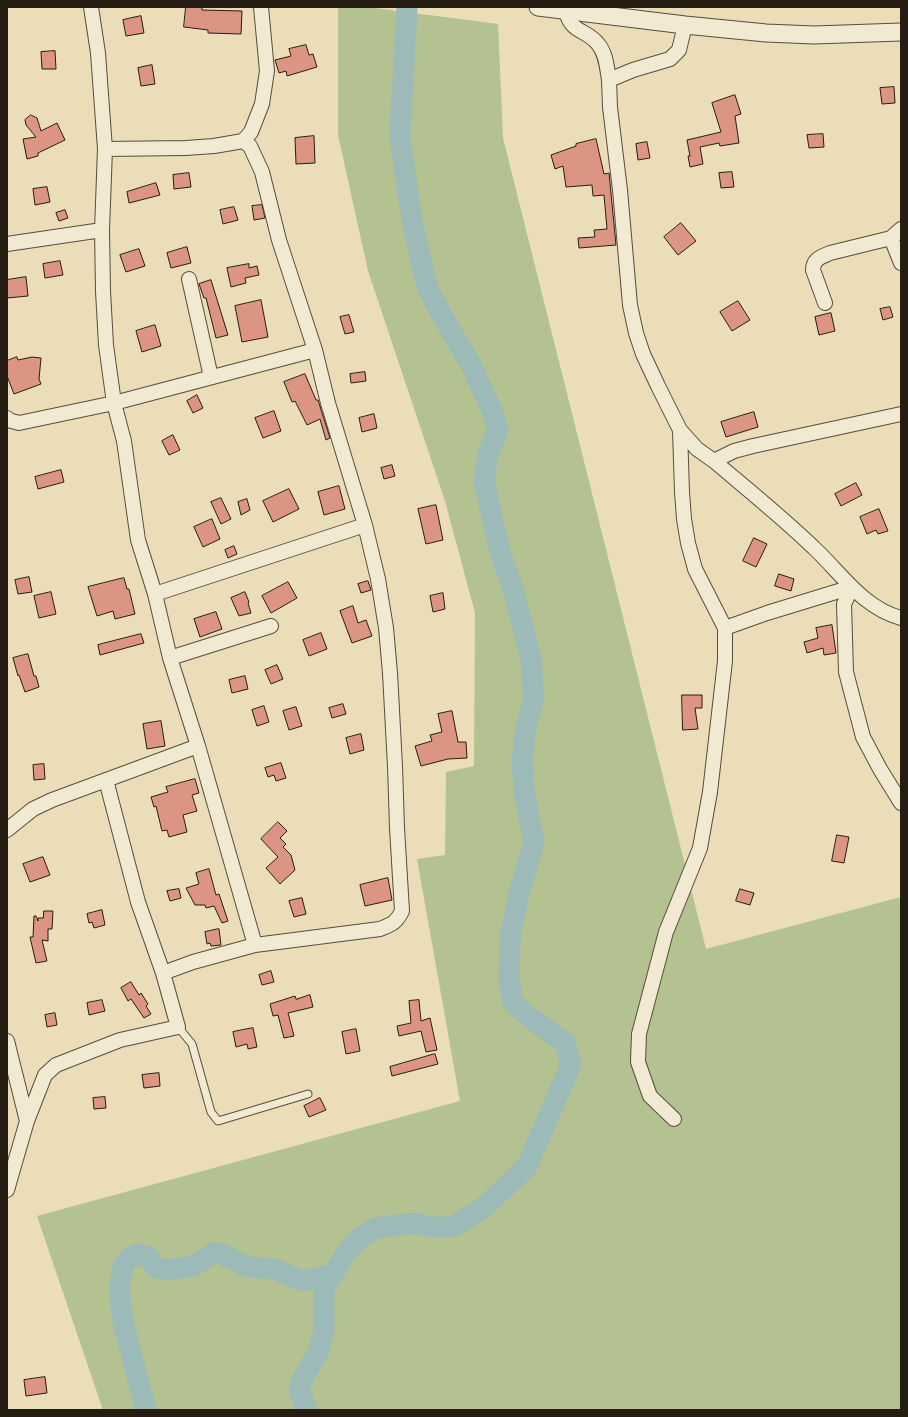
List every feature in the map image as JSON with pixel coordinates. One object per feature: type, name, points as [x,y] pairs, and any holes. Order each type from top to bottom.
[{"type":"street","points":[[91,7],[98,53],[104,149],[102,230],[106,345],[114,403],[124,441],[138,540],[155,594],[170,658],[198,746],[256,945]]},
{"type":"street","points":[[104,149],[186,148],[214,146],[243,141],[251,132],[262,104],[267,72],[261,7]]},
{"type":"street","points":[[538,7],[567,9],[685,25],[766,33],[807,35],[901,32]]},
{"type":"street","points":[[567,9],[568,18],[572,25],[580,32],[594,39],[601,47],[607,66],[630,305],[636,333],[643,354],[680,430],[697,449],[714,460],[814,548],[865,600],[890,615],[901,618]]},
{"type":"street","points":[[609,80],[633,70],[670,59],[679,50],[685,25]]},
{"type":"street","points":[[163,972],[193,962],[256,945],[380,929],[391,925],[397,920],[402,911],[390,673],[386,628],[378,579],[365,525],[328,403],[315,350],[279,240],[262,172],[250,146],[243,141]]},
{"type":"street","points":[[7,244],[102,230]]},
{"type":"street","points":[[825,303],[813,270],[813,265],[822,256],[896,234],[901,263]]},
{"type":"street","points":[[189,279],[211,377]]},
{"type":"street","points":[[7,418],[8,420],[19,423],[114,403],[315,350]]},
{"type":"street","points":[[714,460],[734,451],[754,446],[901,414]]},
{"type":"street","points":[[674,1119],[650,1096],[638,1062],[639,1034],[666,932],[700,848],[710,792],[725,661],[725,628],[695,569],[688,543],[682,492],[680,430]]},
{"type":"street","points":[[155,594],[365,525]]},
{"type":"street","points":[[725,628],[767,613],[852,587]]},
{"type":"street","points":[[852,587],[844,604],[846,672],[863,737],[880,769],[901,802]]},
{"type":"street","points":[[170,658],[271,626]]},
{"type":"street","points":[[7,830],[33,809],[52,800],[198,746]]},
{"type":"street","points":[[7,1190],[27,1121],[45,1075],[56,1065],[120,1040],[178,1027],[163,972],[138,902],[106,780]]},
{"type":"street","points":[[7,1041],[27,1121]]},
{"type":"lane","points":[[178,1027],[192,1044],[211,1112],[218,1121],[308,1094]]},
{"type":"green space","points":[[338,7],[367,7],[498,24],[503,138],[706,949],[901,897],[901,1410],[103,1410],[37,1216],[460,1101],[417,859],[445,855],[446,772],[474,766],[475,613],[445,501],[368,271],[338,135]]},
{"type":"building","points":[[186,7],[202,7],[202,10],[242,11],[241,34],[208,33],[208,30],[184,27]]},
{"type":"building","points":[[141,16],[144,33],[126,36],[123,20]]},
{"type":"building","points":[[306,45],[309,55],[313,54],[317,67],[287,76],[286,71],[279,73],[275,60],[291,56],[289,49]]},
{"type":"building","points":[[55,51],[56,69],[42,69],[41,52]]},
{"type":"building","points":[[152,65],[155,84],[141,86],[138,68]]},
{"type":"building","points":[[894,87],[895,103],[882,104],[880,88]]},
{"type":"building","points":[[735,95],[741,114],[735,116],[739,143],[720,146],[719,143],[700,147],[703,164],[690,167],[688,156],[690,156],[687,140],[721,132],[712,103]]},
{"type":"building","points":[[31,115],[37,118],[41,131],[57,123],[65,140],[38,153],[38,156],[27,159],[23,139],[36,137],[26,125],[25,120]]},
{"type":"building","points":[[823,134],[824,147],[809,148],[807,135]]},
{"type":"building","points":[[314,136],[315,163],[296,164],[295,138]]},
{"type":"building","points":[[596,139],[604,174],[609,173],[616,245],[579,248],[578,238],[595,237],[594,230],[607,229],[604,195],[593,196],[592,185],[566,187],[563,166],[555,169],[551,155],[576,146],[576,144]]},
{"type":"building","points":[[647,142],[650,158],[638,160],[636,144]]},
{"type":"building","points":[[732,172],[734,187],[721,188],[719,173]]},
{"type":"building","points":[[189,173],[191,187],[174,189],[173,175]]},
{"type":"building","points":[[156,183],[160,195],[129,203],[127,192]]},
{"type":"building","points":[[47,187],[50,202],[35,205],[33,189]]},
{"type":"building","points":[[262,205],[265,218],[254,220],[252,206]]},
{"type":"building","points":[[234,207],[238,220],[223,224],[220,210]]},
{"type":"building","points":[[65,210],[68,218],[59,221],[56,213]]},
{"type":"building","points":[[681,223],[696,241],[678,255],[664,237]]},
{"type":"building","points":[[187,247],[191,263],[171,268],[167,253]]},
{"type":"building","points":[[139,249],[145,266],[126,272],[120,255]]},
{"type":"building","points":[[60,261],[63,275],[45,278],[43,264]]},
{"type":"building","points":[[249,264],[249,268],[257,266],[259,275],[245,278],[246,283],[231,287],[227,268]]},
{"type":"building","points":[[26,277],[28,296],[7,298],[7,280]]},
{"type":"building","points":[[211,280],[228,335],[216,338],[206,298],[204,298],[199,284]]},
{"type":"building","points":[[261,300],[268,337],[242,342],[235,306]]},
{"type":"building","points":[[738,301],[750,320],[732,331],[720,312]]},
{"type":"building","points":[[890,307],[893,317],[883,320],[880,309]]},
{"type":"building","points":[[831,313],[835,331],[819,335],[815,317]]},
{"type":"building","points":[[349,315],[354,332],[345,334],[340,317]]},
{"type":"building","points":[[155,325],[161,346],[142,352],[136,331]]},
{"type":"building","points":[[17,357],[18,360],[32,357],[41,358],[39,379],[41,384],[14,394],[7,376],[7,361]]},
{"type":"building","points":[[365,372],[366,381],[351,383],[350,374]]},
{"type":"building","points":[[305,374],[316,400],[318,400],[330,438],[326,440],[320,419],[307,425],[295,401],[292,402],[284,382]]},
{"type":"building","points":[[197,395],[203,408],[193,413],[187,401]]},
{"type":"building","points":[[274,411],[281,431],[263,438],[255,418]]},
{"type":"building","points":[[754,412],[758,427],[726,437],[721,422]]},
{"type":"building","points":[[374,414],[377,428],[362,432],[359,418]]},
{"type":"building","points":[[173,435],[180,450],[169,455],[162,441]]},
{"type":"building","points":[[392,465],[395,476],[384,479],[381,468]]},
{"type":"building","points":[[61,470],[64,482],[38,489],[35,477]]},
{"type":"building","points":[[856,483],[862,495],[841,506],[835,494]]},
{"type":"building","points":[[339,486],[345,509],[324,515],[318,492]]},
{"type":"building","points":[[289,489],[299,509],[273,522],[263,501]]},
{"type":"building","points":[[221,498],[231,519],[221,524],[211,502]]},
{"type":"building","points":[[247,499],[250,510],[241,515],[238,502]]},
{"type":"building","points":[[436,505],[443,540],[426,544],[418,509]]},
{"type":"building","points":[[879,509],[888,531],[878,534],[876,530],[867,534],[860,517]]},
{"type":"building","points":[[212,519],[220,539],[203,547],[194,527]]},
{"type":"building","points":[[754,538],[767,544],[756,567],[743,561]]},
{"type":"building","points":[[234,546],[237,554],[228,558],[225,550]]},
{"type":"building","points":[[779,574],[794,579],[791,591],[775,586]]},
{"type":"building","points":[[29,577],[32,592],[18,594],[15,580]]},
{"type":"building","points":[[124,578],[127,589],[129,589],[135,614],[115,619],[113,611],[97,616],[88,587]]},
{"type":"building","points":[[368,581],[371,590],[361,593],[358,584]]},
{"type":"building","points":[[288,582],[297,598],[271,613],[262,596]]},
{"type":"building","points":[[51,592],[56,614],[39,618],[34,596]]},
{"type":"building","points":[[245,592],[251,613],[239,616],[231,598]]},
{"type":"building","points":[[443,593],[445,609],[433,612],[430,596]]},
{"type":"building","points":[[353,606],[358,623],[366,620],[372,636],[352,643],[340,611]]},
{"type":"building","points":[[216,612],[222,629],[200,637],[194,619]]},
{"type":"building","points":[[832,625],[836,653],[824,655],[823,648],[807,653],[804,642],[818,638],[816,628]]},
{"type":"building","points":[[321,633],[327,649],[309,656],[303,640]]},
{"type":"building","points":[[141,634],[144,643],[100,655],[98,645]]},
{"type":"building","points":[[28,654],[34,676],[36,676],[39,687],[25,692],[19,675],[18,676],[13,658]]},
{"type":"building","points":[[277,665],[283,679],[271,684],[265,670]]},
{"type":"building","points":[[245,676],[248,689],[232,693],[229,680]]},
{"type":"building","points":[[682,695],[702,695],[702,708],[695,708],[698,729],[683,730]]},
{"type":"building","points":[[343,704],[346,714],[332,718],[329,708]]},
{"type":"building","points":[[264,706],[269,722],[257,726],[252,710]]},
{"type":"building","points":[[296,707],[302,726],[289,730],[283,711]]},
{"type":"building","points":[[452,711],[458,742],[466,742],[467,758],[448,759],[421,766],[415,746],[432,741],[430,735],[442,732],[438,714]]},
{"type":"building","points":[[161,721],[165,746],[147,749],[143,724]]},
{"type":"building","points":[[361,734],[364,750],[350,754],[346,738]]},
{"type":"building","points":[[281,763],[286,778],[276,781],[274,775],[268,777],[265,768]]},
{"type":"building","points":[[44,764],[45,779],[34,780],[33,765]]},
{"type":"building","points":[[195,779],[199,793],[192,795],[197,811],[183,815],[187,832],[169,837],[167,830],[162,831],[156,806],[154,807],[151,797],[168,792],[166,787]]},
{"type":"building","points":[[278,822],[287,831],[280,838],[286,844],[283,847],[291,855],[295,870],[280,884],[266,868],[278,857],[261,839]]},
{"type":"building","points":[[837,835],[849,837],[844,863],[832,861]]},
{"type":"building","points":[[43,857],[50,875],[30,882],[23,864]]},
{"type":"building","points":[[209,869],[216,895],[219,894],[228,921],[222,923],[214,906],[206,908],[205,905],[195,905],[186,888],[199,884],[196,873]]},
{"type":"building","points":[[388,878],[392,900],[365,906],[360,885]]},
{"type":"building","points":[[179,889],[181,898],[170,901],[167,891]]},
{"type":"building","points":[[740,889],[754,893],[750,905],[736,901]]},
{"type":"building","points":[[302,898],[306,914],[294,917],[289,901]]},
{"type":"building","points":[[102,910],[105,925],[94,928],[92,922],[89,923],[87,914]]},
{"type":"building","points":[[44,911],[53,911],[52,929],[48,929],[48,941],[42,940],[47,961],[36,963],[30,937],[33,937],[34,916],[36,916],[38,921],[38,918],[43,918]]},
{"type":"building","points":[[219,929],[221,945],[211,946],[210,943],[207,944],[205,932]]},
{"type":"building","points":[[271,971],[274,982],[262,985],[259,975]]},
{"type":"building","points":[[131,982],[139,995],[141,993],[148,1004],[146,1006],[151,1014],[144,1018],[131,999],[128,1001],[121,988]]},
{"type":"building","points":[[310,995],[313,1007],[288,1013],[294,1036],[284,1038],[278,1015],[273,1016],[270,1004],[295,996],[296,999]]},
{"type":"building","points":[[102,1000],[105,1011],[89,1015],[87,1003]]},
{"type":"building","points":[[419,1000],[421,1021],[430,1018],[437,1050],[426,1052],[421,1031],[399,1036],[397,1026],[411,1023],[409,1001]]},
{"type":"building","points":[[55,1013],[57,1025],[47,1027],[45,1015]]},
{"type":"building","points":[[253,1028],[257,1047],[248,1049],[247,1044],[236,1047],[233,1032]]},
{"type":"building","points":[[356,1029],[360,1051],[346,1054],[342,1032]]},
{"type":"building","points":[[435,1054],[438,1064],[392,1076],[390,1067]]},
{"type":"building","points":[[159,1073],[160,1086],[144,1088],[142,1075]]},
{"type":"building","points":[[105,1097],[106,1108],[94,1109],[93,1098]]},
{"type":"building","points":[[320,1098],[326,1110],[309,1117],[304,1106]]},
{"type":"building","points":[[45,1377],[47,1393],[26,1396],[24,1380]]},
{"type":"waterway","points":[[307,1410],[300,1393],[301,1382],[318,1352],[324,1331],[325,1287],[346,1253],[360,1238],[376,1228],[414,1223],[432,1227],[453,1227],[483,1208],[527,1167],[571,1064],[565,1043],[529,1017],[513,1002],[509,981],[510,938],[518,897],[534,843],[524,791],[522,760],[526,728],[534,697],[531,660],[514,592],[500,552],[484,481],[488,454],[498,430],[493,413],[472,367],[427,287],[413,225],[400,134],[407,7]]},
{"type":"waterway","points":[[146,1410],[123,1322],[119,1288],[123,1266],[129,1258],[139,1254],[148,1257],[156,1268],[167,1270],[193,1266],[216,1252],[247,1267],[274,1269],[302,1281],[332,1275]]}]
